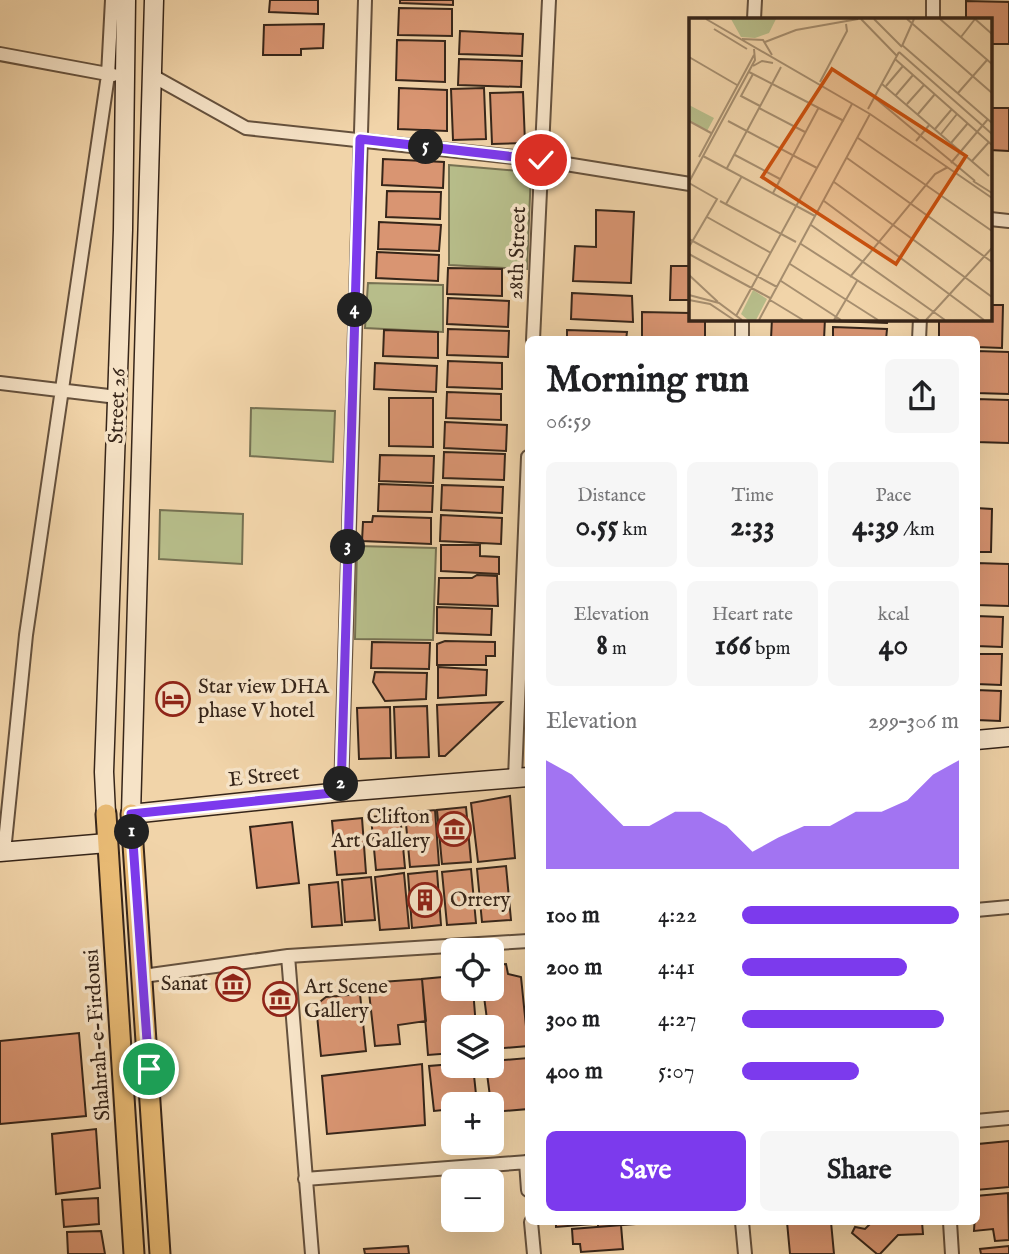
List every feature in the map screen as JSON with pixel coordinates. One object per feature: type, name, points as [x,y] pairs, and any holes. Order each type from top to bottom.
[{"type":"main road","name":"Street 26","points":[[106,814],[104,772],[109,578],[117,397],[116,76],[127,0]]},
{"type":"main road","name":"Street 26","points":[[131,814],[154,0]]},
{"type":"main road","points":[[980,740],[1009,737]]},
{"type":"main road","name":"E Street","points":[[131,814],[341,792],[522,777]]},
{"type":"main road","name":"Shahrah-e-Firdousi","points":[[106,814],[134,1254]]},
{"type":"main road","points":[[131,814],[160,1254]]},
{"type":"main road","points":[[2,852],[107,843]]},
{"type":"street","points":[[2,852],[26,635],[62,390],[116,76],[112,0]]},
{"type":"street","points":[[341,792],[365,0]]},
{"type":"street","name":"28th Street","points":[[533,336],[548,0]]},
{"type":"street","points":[[754,18],[755,0]]},
{"type":"street","points":[[933,0],[933,18]]},
{"type":"street","points":[[0,54],[116,76]]},
{"type":"street","points":[[151,75],[246,128],[541,160],[689,184]]},
{"type":"street","points":[[0,383],[117,397]]},
{"type":"street","points":[[522,777],[525,617]]},
{"type":"street","points":[[980,910],[1009,907]]},
{"type":"street","points":[[143,976],[288,956],[525,941]]},
{"type":"street","points":[[288,956],[312,1254]]},
{"type":"street","points":[[980,1121],[1009,1118]]},
{"type":"street","points":[[304,1179],[525,1162]]},
{"type":"street","points":[[531,1225],[534,1254]]},
{"type":"street","points":[[742,1225],[745,1254]]},
{"type":"street","points":[[950,1225],[953,1254]]},
{"type":"green space","points":[[449,165],[531,172],[527,269],[449,265]]},
{"type":"green space","points":[[368,283],[443,285],[443,332],[365,328]]},
{"type":"green space","points":[[251,408],[335,411],[333,462],[250,456]]},
{"type":"green space","points":[[160,510],[243,514],[242,564],[159,559]]},
{"type":"green space","points":[[357,546],[436,548],[433,640],[355,639]]},
{"type":"building","points":[[270,0],[318,0],[318,14],[269,12]]},
{"type":"building","points":[[400,0],[453,0],[453,5],[400,3]]},
{"type":"building","points":[[966,1],[1009,2],[1009,44],[992,44],[992,18],[966,18]]},
{"type":"building","points":[[399,8],[452,9],[452,36],[398,35]]},
{"type":"building","points":[[324,24],[323,48],[301,49],[301,55],[263,55],[264,25]]},
{"type":"building","points":[[460,31],[523,34],[522,56],[459,54]]},
{"type":"building","points":[[397,40],[445,41],[445,82],[396,80]]},
{"type":"building","points":[[459,59],[522,61],[521,87],[458,85]]},
{"type":"building","points":[[399,88],[447,90],[447,131],[398,129]]},
{"type":"building","points":[[484,88],[486,139],[453,140],[451,89]]},
{"type":"building","points":[[523,92],[525,143],[492,144],[490,93]]},
{"type":"building","points":[[992,108],[1009,108],[1009,151],[992,150]]},
{"type":"building","points":[[383,159],[444,162],[443,188],[382,185]]},
{"type":"building","points":[[387,191],[441,192],[440,219],[386,217]]},
{"type":"building","points":[[596,210],[634,212],[631,283],[573,281],[575,246],[596,247]]},
{"type":"building","points":[[379,222],[441,225],[439,251],[378,249]]},
{"type":"building","points":[[377,252],[439,255],[438,281],[376,278]]},
{"type":"building","points":[[671,266],[689,266],[689,300],[670,300]]},
{"type":"building","points":[[448,268],[502,269],[502,296],[447,294]]},
{"type":"building","points":[[572,293],[632,296],[633,322],[571,319]]},
{"type":"building","points":[[448,298],[509,301],[508,327],[447,324]]},
{"type":"building","points":[[992,305],[1003,305],[1002,348],[980,347],[980,336],[939,336],[939,320],[992,320]]},
{"type":"building","points":[[642,312],[689,313],[689,320],[705,320],[705,336],[642,336]]},
{"type":"building","points":[[772,320],[825,320],[824,336],[771,336]]},
{"type":"building","points":[[834,320],[888,320],[887,323]]},
{"type":"building","points":[[833,327],[887,329],[886,336],[833,336]]},
{"type":"building","points":[[448,329],[509,331],[508,357],[447,355]]},
{"type":"building","points":[[384,330],[438,332],[438,358],[383,356]]},
{"type":"building","points":[[567,330],[627,332],[626,336],[567,336]]},
{"type":"building","points":[[980,351],[1009,352],[1009,394],[980,393]]},
{"type":"building","points":[[448,361],[502,363],[502,389],[447,387]]},
{"type":"building","points":[[375,363],[437,366],[436,392],[374,389]]},
{"type":"building","points":[[447,392],[501,394],[501,420],[446,418]]},
{"type":"building","points":[[389,398],[433,398],[433,447],[389,446]]},
{"type":"building","points":[[980,399],[1009,400],[1009,443],[980,442]]},
{"type":"building","points":[[445,422],[507,425],[506,451],[444,448]]},
{"type":"building","points":[[444,452],[505,454],[504,480],[443,478]]},
{"type":"building","points":[[380,455],[434,456],[433,483],[379,481]]},
{"type":"building","points":[[379,484],[433,486],[432,512],[378,511]]},
{"type":"building","points":[[442,485],[503,487],[502,513],[441,510]]},
{"type":"building","points":[[980,508],[992,509],[991,552],[980,552]]},
{"type":"building","points":[[441,515],[502,518],[501,544],[440,541]]},
{"type":"building","points":[[373,516],[431,518],[431,544],[362,541],[363,522],[372,522]]},
{"type":"building","points":[[441,545],[480,545],[480,556],[499,557],[499,574],[441,571]]},
{"type":"building","points":[[980,563],[1009,564],[1009,606],[980,605]]},
{"type":"building","points":[[477,575],[497,576],[498,606],[438,604],[439,578],[472,578]]},
{"type":"building","points":[[437,607],[492,609],[491,635],[437,633]]},
{"type":"building","points":[[980,616],[1003,617],[1002,647],[980,646]]},
{"type":"building","points":[[445,641],[495,642],[495,656],[486,656],[486,665],[437,665],[437,644]]},
{"type":"building","points":[[372,642],[430,643],[429,669],[371,668]]},
{"type":"building","points":[[980,654],[1002,654],[1001,685],[980,684]]},
{"type":"building","points":[[438,667],[487,670],[486,695],[438,698]]},
{"type":"building","points":[[375,672],[427,673],[426,699],[385,701],[373,682]]},
{"type":"building","points":[[980,690],[1001,691],[1000,721],[980,720]]},
{"type":"building","points":[[502,702],[445,756],[439,756],[437,705]]},
{"type":"building","points":[[427,706],[429,757],[396,758],[394,707]]},
{"type":"building","points":[[390,707],[391,758],[359,759],[357,708]]},
{"type":"building","points":[[510,796],[515,858],[478,862],[471,803]]},
{"type":"building","name":"Clifton Art Gallery","points":[[466,807],[471,862],[442,864],[437,810]]},
{"type":"building","points":[[435,810],[439,865],[410,867],[405,813]]},
{"type":"building","points":[[400,814],[405,868],[376,870],[371,817]]},
{"type":"building","points":[[362,818],[366,873],[337,875],[332,821]]},
{"type":"building","points":[[292,822],[299,883],[257,888],[250,827]]},
{"type":"building","points":[[506,866],[511,920],[482,922],[477,869]]},
{"type":"building","points":[[471,869],[476,923],[447,925],[442,872]]},
{"type":"building","name":"Orrery","points":[[437,871],[441,925],[412,928],[408,874]]},
{"type":"building","points":[[404,873],[409,928],[380,930],[375,877]]},
{"type":"building","points":[[371,877],[375,920],[345,922],[342,880]]},
{"type":"building","points":[[338,882],[342,925],[312,927],[309,885]]},
{"type":"building","points":[[506,964],[508,974],[521,977],[525,1046],[504,1048],[504,1015],[486,1015],[485,1001],[504,1001]]},
{"type":"building","points":[[441,977],[441,1001],[474,1001],[475,1015],[441,1015],[441,1054],[428,1055],[422,979]]},
{"type":"building","points":[[422,979],[426,1021],[398,1025],[400,1044],[375,1046],[368,983]]},
{"type":"building","points":[[360,994],[366,1051],[321,1056],[316,1005],[326,997]]},
{"type":"building","points":[[79,1033],[86,1116],[0,1124],[0,1041]]},
{"type":"building","points":[[525,1058],[525,1109],[504,1111],[504,1092],[489,1092],[488,1078],[504,1078],[504,1060]]},
{"type":"building","points":[[422,1064],[425,1125],[327,1134],[322,1076]]},
{"type":"building","points":[[441,1065],[441,1078],[474,1078],[476,1092],[441,1092],[441,1110],[434,1111],[429,1066]]},
{"type":"building","points":[[96,1129],[100,1188],[56,1194],[52,1134]]},
{"type":"building","points":[[1009,1141],[1009,1187],[980,1190],[980,1144]]},
{"type":"building","points":[[1008,1193],[1009,1240],[995,1241],[993,1229],[974,1231],[974,1225],[980,1225],[980,1196]]},
{"type":"building","points":[[98,1198],[99,1224],[64,1227],[62,1200]]},
{"type":"building","points":[[621,1225],[623,1249],[581,1252],[580,1244],[573,1244],[572,1229]]},
{"type":"building","points":[[787,1225],[831,1225],[834,1254],[790,1254]]},
{"type":"building","points":[[869,1225],[922,1225],[923,1234],[898,1235],[877,1254],[852,1233],[855,1227],[865,1229]]},
{"type":"building","points":[[101,1231],[105,1254],[68,1254],[67,1232]]},
{"type":"building","points":[[408,1246],[409,1254],[365,1254],[364,1249]]},
{"type":"building","points":[[1009,1246],[1009,1254],[981,1254],[980,1249]]},
{"type":"place","name":"Star view DHA phase V hotel","points":[[173,699]]},
{"type":"place","name":"Clifton Art Gallery","points":[[454,829]]},
{"type":"place","name":"Orrery","points":[[425,900]]},
{"type":"place","name":"Sanat","points":[[233,984]]},
{"type":"place","name":"Art Scene Gallery","points":[[280,999]]},
{"type":"route","points":[[149,1069],[131,814],[341,792],[360,139],[541,160]]}]
